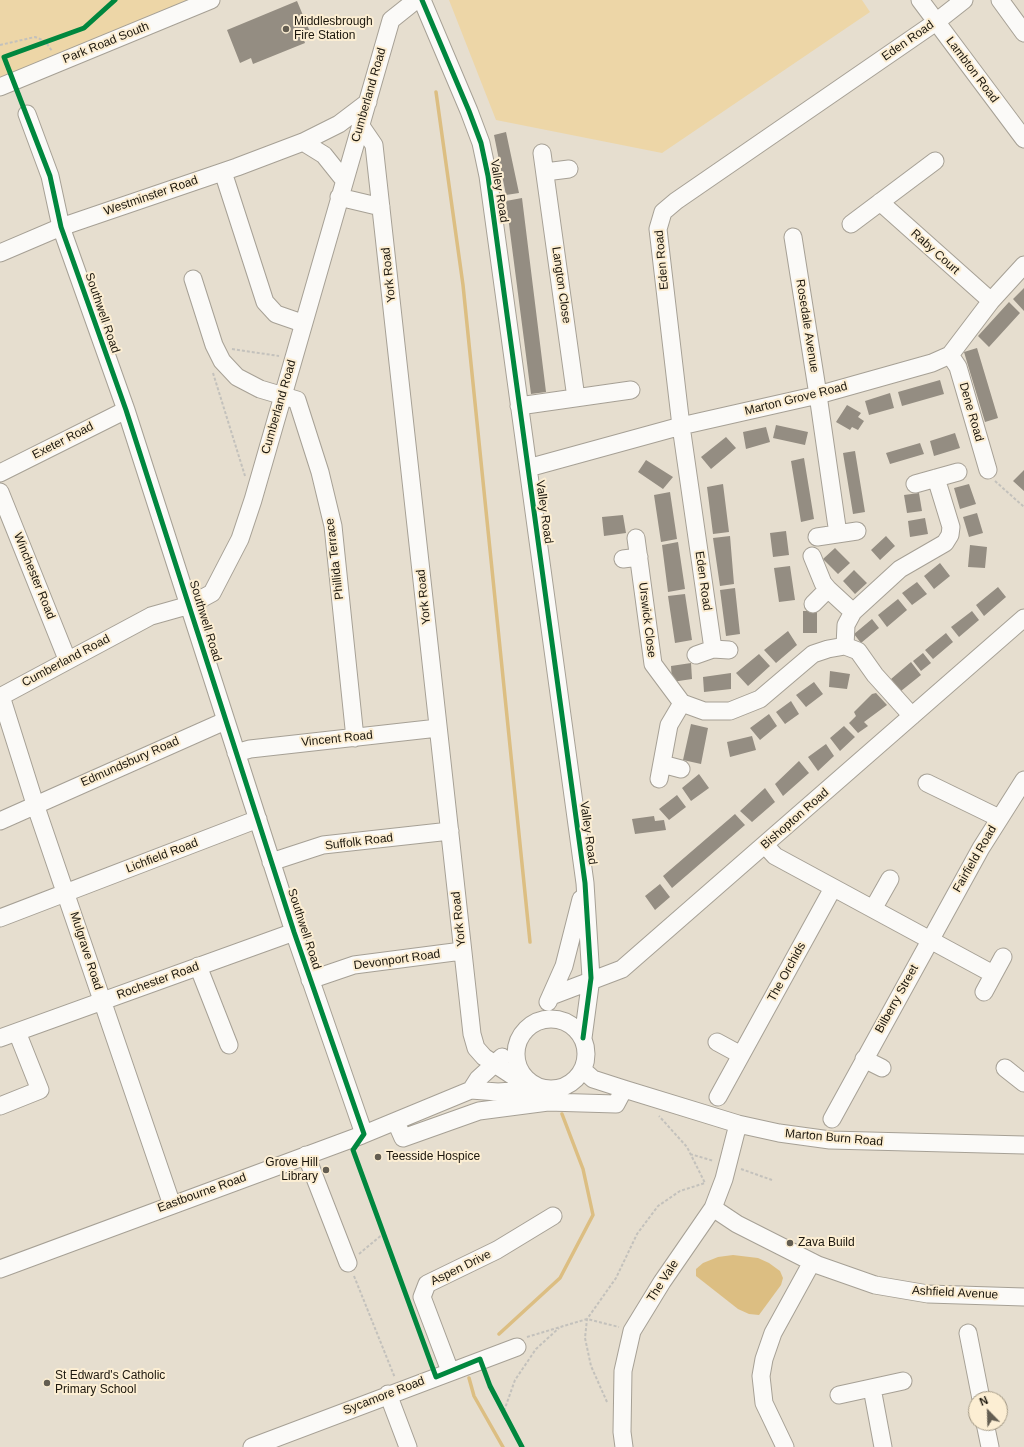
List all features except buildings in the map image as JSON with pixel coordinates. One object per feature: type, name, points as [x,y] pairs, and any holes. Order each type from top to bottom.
[{"type":"street","name":"Park Road South","points":[[0,87],[212,0]]},
{"type":"street","name":"Cumberland Road","points":[[1,696],[67,659],[151,616],[190,604],[212,593],[240,539],[391,20],[416,0]]},
{"type":"street","name":"Valley Road","points":[[422,0],[481,143],[488,176],[585,883],[590,980],[583,1038]]},
{"type":"street","name":"Lambton Road","points":[[920,0],[1024,139]]},
{"type":"street","name":"Eden Road","points":[[696,654],[721,650],[681,426],[658,229],[663,212],[676,201],[936,22],[964,0]]},
{"type":"street","points":[[1000,0],[1024,33]]},
{"type":"street","name":"Westminster Road","points":[[0,253],[61,226],[223,172],[303,142],[339,124],[368,102]]},
{"type":"street","name":"Southwell Road","points":[[26,114],[50,176],[61,226],[126,410],[190,604],[225,721],[294,932],[364,1134]]},
{"type":"street","name":"York Road","points":[[361,126],[374,145],[472,1034],[476,1048],[484,1057],[513,1076],[527,1080]]},
{"type":"street","points":[[303,142],[324,155],[344,180]]},
{"type":"street","name":"Langton Close","points":[[542,153],[576,398]]},
{"type":"street","points":[[851,224],[935,161]]},
{"type":"street","points":[[545,172],[569,169]]},
{"type":"street","points":[[223,172],[266,302],[276,314],[302,323]]},
{"type":"street","points":[[339,197],[381,207]]},
{"type":"street","name":"Raby Court","points":[[880,202],[991,301]]},
{"type":"street","name":"Rosedale Avenue","points":[[793,237],[838,534]]},
{"type":"street","name":"Marton Grove Road","points":[[528,468],[681,426],[818,395],[932,363],[950,355],[991,301],[1024,265]]},
{"type":"street","points":[[193,279],[214,345],[222,361],[237,377],[260,389],[282,394]]},
{"type":"street","name":"Dene Road","points":[[950,355],[958,367],[988,470]]},
{"type":"street","points":[[519,406],[631,390]]},
{"type":"street","name":"Phillida Terrace","points":[[282,394],[297,400],[320,472],[333,526],[355,738]]},
{"type":"street","name":"Exeter Road","points":[[0,472],[126,410]]},
{"type":"street","points":[[915,484],[958,472]]},
{"type":"street","points":[[845,646],[846,625],[853,612],[900,569],[945,543],[950,536],[951,527],[936,478]]},
{"type":"street","name":"Winchester Road","points":[[0,492],[67,659]]},
{"type":"street","points":[[817,537],[857,531]]},
{"type":"street","name":"Urswick Close","points":[[636,538],[631,558],[653,664],[682,703]]},
{"type":"street","points":[[812,556],[823,582],[828,589],[853,612]]},
{"type":"street","points":[[812,604],[828,589]]},
{"type":"street","name":"Bishopton Road","points":[[551,996],[622,969],[1024,618]]},
{"type":"street","points":[[681,769],[660,771],[669,725],[682,703],[704,711],[730,711],[760,699],[813,654],[828,649],[845,646],[858,651],[875,674],[912,716]]},
{"type":"street","name":"Mulgrave Road","points":[[1,696],[35,804],[172,1205]]},
{"type":"street","name":"Edmundsbury Road","points":[[0,821],[35,804],[225,721]]},
{"type":"street","name":"Vincent Road","points":[[236,752],[250,749],[438,728]]},
{"type":"street","name":"Fairfield Road","points":[[929,939],[999,818],[1024,780]]},
{"type":"street","points":[[927,783],[999,818]]},
{"type":"street","name":"Lichfield Road","points":[[0,918],[258,819]]},
{"type":"street","name":"Suffolk Road","points":[[271,862],[323,845],[450,831]]},
{"type":"street","points":[[765,845],[775,856],[993,974]]},
{"type":"street","points":[[873,909],[890,880]]},
{"type":"street","name":"Valley Road","points":[[540,1020],[564,966],[585,883]]},
{"type":"street","name":"The Orchids","points":[[718,1097],[833,888]]},
{"type":"street","name":"Rochester Road","points":[[0,1038],[294,932]]},
{"type":"street","name":"Bilberry Street","points":[[832,1119],[929,939]]},
{"type":"street","name":"Devonport Road","points":[[310,980],[354,965],[462,951]]},
{"type":"street","points":[[984,992],[1003,957]]},
{"type":"street","points":[[198,966],[229,1045]]},
{"type":"street","points":[[396,1122],[403,1138],[479,1111],[545,1093],[558,1089],[577,1079],[583,1070],[586,1059],[586,1048],[583,1038],[569,1023],[550,1018],[540,1020],[525,1030],[516,1046],[478,1079],[471,1090],[545,1093],[616,1104],[624,1089]]},
{"type":"street","points":[[0,1106],[40,1090],[17,1032]]},
{"type":"street","points":[[717,1042],[741,1055]]},
{"type":"street","points":[[516,1046],[517,1064],[527,1080],[545,1093]]},
{"type":"street","points":[[864,1059],[882,1068]]},
{"type":"street","points":[[1005,1068],[1024,1083]]},
{"type":"street","name":"Marton Burn Road","points":[[583,1070],[593,1079],[624,1089],[738,1124],[779,1133],[830,1140],[1024,1146]]},
{"type":"street","name":"Eastbourne Road","points":[[0,1269],[396,1122],[439,1102],[471,1090]]},
{"type":"street","name":"The Vale","points":[[624,1447],[622,1432],[623,1371],[632,1331],[662,1282],[713,1208],[724,1179],[738,1124]]},
{"type":"street","points":[[306,1155],[348,1263]]},
{"type":"street","name":"Ashfield Avenue","points":[[713,1208],[737,1224],[812,1262],[875,1285],[920,1293],[1024,1297]]},
{"type":"street","name":"Aspen Drive","points":[[450,1371],[422,1297],[427,1284],[497,1250],[553,1216]]},
{"type":"street","points":[[785,1447],[764,1403],[761,1376],[767,1347],[812,1262]]},
{"type":"street","points":[[968,1333],[979,1391]]},
{"type":"street","name":"Sycamore Road","points":[[262,1445],[394,1392],[517,1347]]},
{"type":"street","points":[[839,1395],[903,1381]]},
{"type":"street","points":[[872,1388],[883,1447]]},
{"type":"street","points":[[394,1392],[408,1447]]},
{"type":"street","points":[[987,1431],[990,1447]]},
{"type":"path","points":[[0,45],[35,37],[48,41],[58,63]]},
{"type":"path","points":[[38,44],[48,41]]},
{"type":"path","points":[[214,345],[292,358]]},
{"type":"path","points":[[212,371],[246,477]]},
{"type":"path","points":[[988,470],[994,480],[1024,507]]},
{"type":"path","points":[[610,1406],[591,1366],[585,1338],[587,1319],[616,1278],[638,1234],[658,1206],[680,1191],[705,1182],[687,1147],[658,1114]]},
{"type":"path","points":[[381,1226],[386,1240]]},
{"type":"path","points":[[384,1233],[348,1263],[394,1392]]},
{"type":"path","points":[[517,1347],[522,1338],[587,1319],[622,1328]]},
{"type":"path","points":[[504,1411],[515,1380],[536,1350],[560,1327]]},
{"type":"path","points":[[500,1404],[507,1417]]},
{"type":"shaded area","points":[[0,0],[192,0],[0,79]]},
{"type":"shaded area","points":[[449,0],[862,0],[870,12],[662,153],[496,120]]},
{"type":"shaded area","points":[[733,1255],[758,1258],[769,1263],[780,1271],[783,1278],[781,1285],[759,1315],[749,1314],[738,1309],[696,1276],[696,1269],[703,1263],[718,1257]]},
{"type":"waterway","points":[[436,92],[463,285],[530,942]]},
{"type":"waterway","points":[[499,1334],[560,1278],[593,1215],[583,1169],[562,1114]]},
{"type":"waterway","points":[[469,1378],[474,1396],[503,1447]]},
{"type":"cycle path","points":[[115,0],[84,28],[4,57],[50,176],[61,227],[126,410],[294,932],[364,1134],[353,1150],[436,1377],[480,1359],[490,1386],[522,1447]]},
{"type":"cycle path","points":[[422,0],[469,111],[481,143],[488,176],[585,883],[591,978],[583,1038]]},
{"type":"place","name":"Middlesbrough Fire Station","points":[[286,29]]},
{"type":"place","name":"Teesside Hospice","points":[[378,1157]]},
{"type":"place","name":"Grove Hill Library","points":[[326,1170]]},
{"type":"place","name":"Zava Build","points":[[790,1243]]},
{"type":"place","name":"St Edward's Catholic Primary School","points":[[47,1383]]}]
